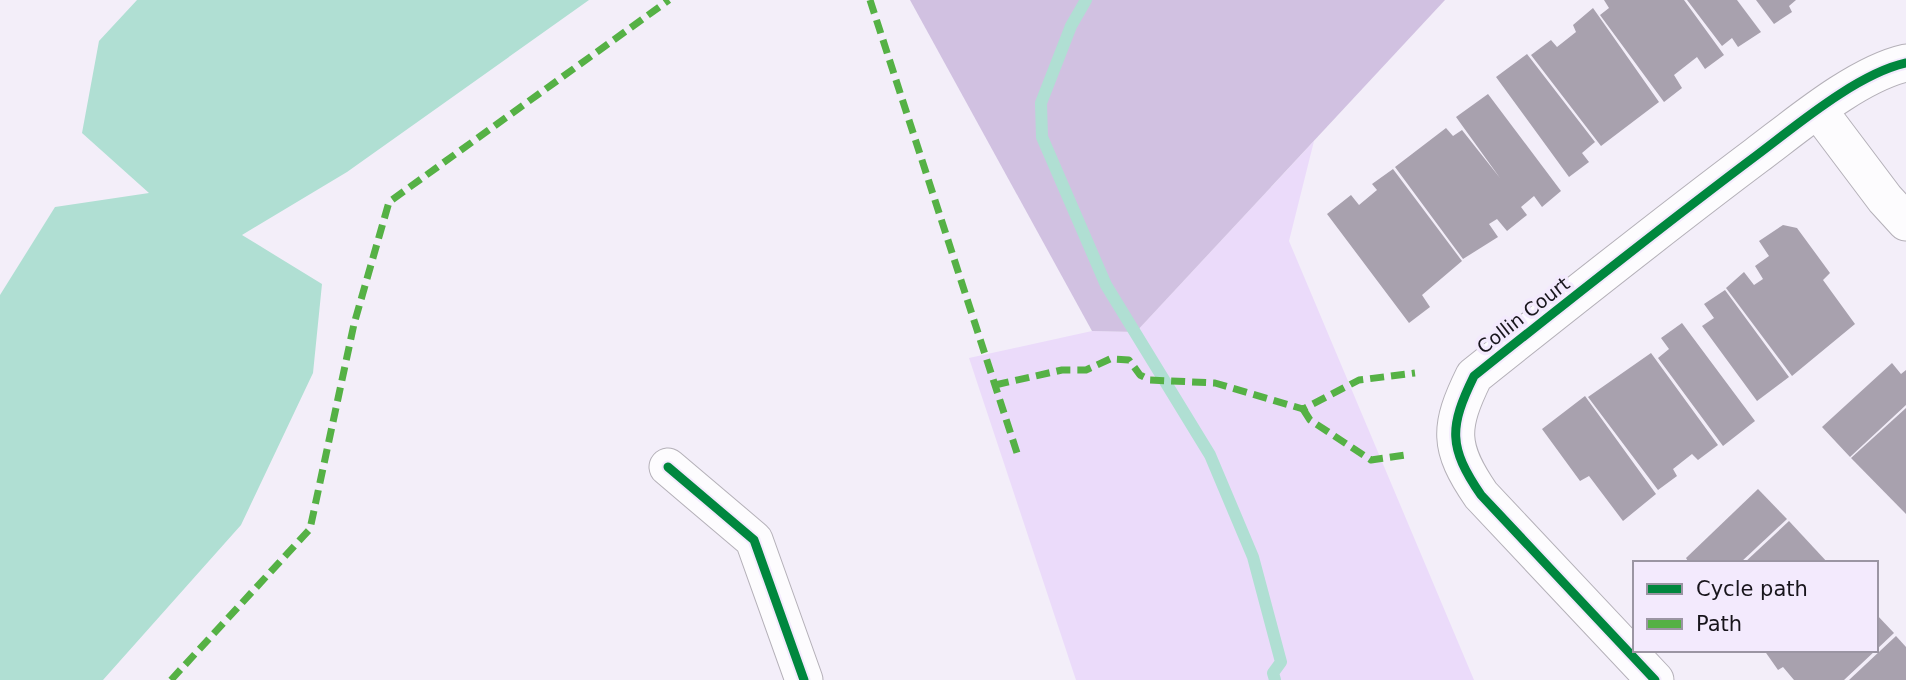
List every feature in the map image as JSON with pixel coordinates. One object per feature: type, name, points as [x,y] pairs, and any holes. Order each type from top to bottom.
[{"type":"street","name":"Collin Court","points":[[1655,680],[1481,495],[1463,470],[1455,439],[1458,408],[1474,376],[1680,212],[1818,110],[1890,67],[1906,63]]},
{"type":"street","points":[[1818,110],[1885,199],[1906,222]]},
{"type":"street","points":[[668,467],[754,540],[804,680]]},
{"type":"shaded area","points":[[137,0],[589,0],[347,172],[242,235],[322,284],[313,373],[241,525],[103,680],[0,680],[0,295],[55,207],[149,193],[82,133],[99,41]]},
{"type":"shaded area","points":[[910,0],[1445,0],[1136,332],[1092,331]]},
{"type":"shaded area","points":[[1314,141],[1289,241],[1474,680],[1076,680],[969,358],[1092,331],[1136,332]]},
{"type":"building","points":[[1604,0],[1684,0],[1724,55],[1705,69],[1697,57],[1674,75],[1682,88],[1664,102],[1600,15],[1609,8]]},
{"type":"building","points":[[1687,0],[1737,0],[1761,32],[1738,47],[1732,38],[1722,46]]},
{"type":"building","points":[[1756,0],[1796,0],[1789,6],[1792,12],[1774,24]]},
{"type":"building","points":[[1593,8],[1659,102],[1601,146],[1531,55],[1551,40],[1557,47],[1576,32],[1573,25]]},
{"type":"building","points":[[1527,54],[1595,142],[1582,153],[1589,162],[1569,177],[1496,77]]},
{"type":"building","points":[[1488,94],[1561,191],[1542,207],[1534,196],[1521,207],[1527,215],[1507,231],[1497,219],[1489,224],[1498,237],[1463,259],[1395,167],[1446,128],[1453,136],[1462,130],[1500,178],[1456,117]]},
{"type":"building","points":[[1393,169],[1462,261],[1422,295],[1430,307],[1409,323],[1327,214],[1351,195],[1359,205],[1377,190],[1372,184]]},
{"type":"building","points":[[1783,225],[1797,228],[1830,273],[1823,280],[1855,324],[1792,376],[1726,288],[1744,272],[1754,285],[1763,279],[1755,266],[1769,256],[1759,241]]},
{"type":"building","points":[[1725,290],[1789,377],[1757,401],[1702,326],[1714,318],[1704,304]]},
{"type":"building","points":[[1682,323],[1755,421],[1723,446],[1658,358],[1669,349],[1661,338]]},
{"type":"building","points":[[1651,353],[1718,445],[1698,460],[1692,454],[1673,469],[1677,476],[1658,490],[1588,397]]},
{"type":"building","points":[[1892,363],[1901,374],[1906,370],[1906,405],[1850,457],[1822,427]]},
{"type":"building","points":[[1585,396],[1656,494],[1623,521],[1589,476],[1580,481],[1542,429]]},
{"type":"building","points":[[1906,408],[1906,514],[1851,458]]},
{"type":"building","points":[[1758,489],[1787,519],[1742,561],[1688,561],[1686,558]]},
{"type":"building","points":[[1789,521],[1826,561],[1746,561]]},
{"type":"building","points":[[1878,616],[1894,633],[1878,648]]},
{"type":"building","points":[[1896,636],[1906,647],[1906,680],[1849,680]]},
{"type":"building","points":[[1765,652],[1874,652],[1844,680],[1794,680],[1783,667],[1778,670]]},
{"type":"waterway","points":[[1086,0],[1071,26],[1041,103],[1042,137],[1106,285],[1210,455],[1253,557],[1281,662],[1273,673],[1275,680]]},
{"type":"marked path","points":[[171,680],[310,529],[354,324],[389,202],[669,0]]},
{"type":"marked path","points":[[870,0],[1018,456]]},
{"type":"marked path","points":[[995,385],[1062,370],[1086,370],[1110,359],[1129,360],[1140,375],[1150,380],[1215,383],[1303,409],[1359,380],[1415,373]]},
{"type":"marked path","points":[[1303,409],[1310,420],[1371,460],[1405,455]]},
{"type":"cycle path","points":[[1655,680],[1481,495],[1462,463],[1456,437],[1460,409],[1466,394],[1474,376],[1790,130],[1848,89],[1887,69],[1906,63]]},
{"type":"cycle path","points":[[668,467],[754,540],[804,680]]}]
